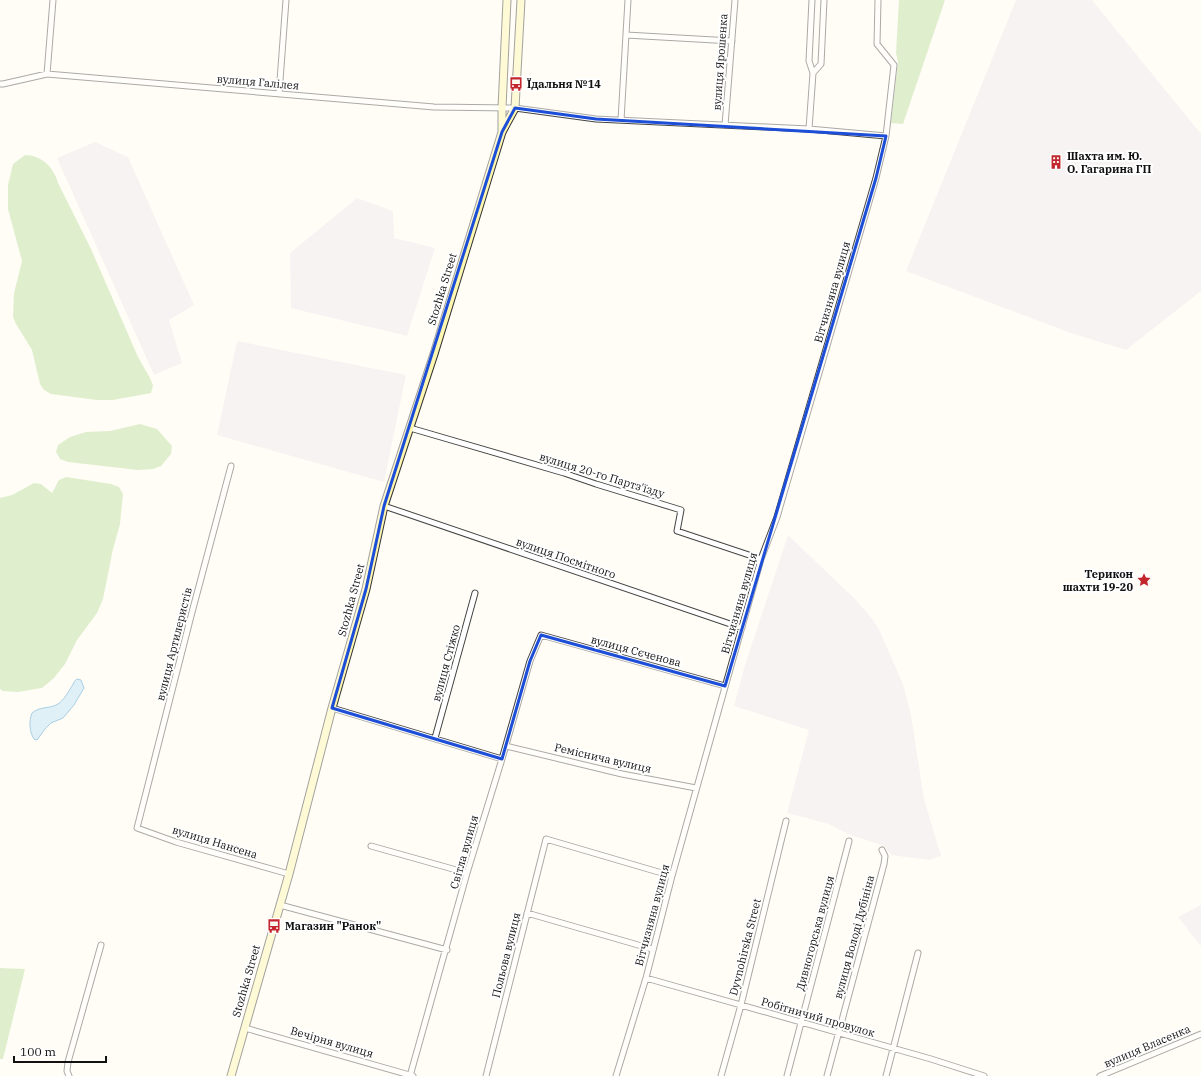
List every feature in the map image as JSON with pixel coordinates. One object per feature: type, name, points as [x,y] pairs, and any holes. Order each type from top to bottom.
[{"type":"street","points":[[47,74],[53,0]]},
{"type":"street","points":[[280,94],[286,0]]},
{"type":"street","name":"Stozhka Street","points":[[502,132],[507,0]]},
{"type":"street","name":"Stozhka Street","points":[[231,1076],[289,874],[332,708],[366,590],[384,506],[410,428],[502,132],[515,108],[521,0]]},
{"type":"street","points":[[621,120],[628,0]]},
{"type":"street","name":"вулиця Ярошенка","points":[[725,125],[735,0]]},
{"type":"street","points":[[809,129],[813,73],[809,62],[812,0]]},
{"type":"street","points":[[813,73],[821,64],[824,0]]},
{"type":"street","name":"Вітчизняна вулиця","points":[[616,1076],[646,978],[652,949],[696,788],[761,559],[777,517],[876,178],[886,136],[894,65],[876,44],[878,0]]},
{"type":"street","points":[[626,35],[732,41]]},
{"type":"street","name":"вулиця Галілея","points":[[0,84],[47,74],[434,107],[515,108],[596,119],[809,129],[886,136]]},
{"type":"street","name":"вулиця 20-го Партз'їзду","points":[[410,428],[564,473],[681,510],[677,531],[761,559]]},
{"type":"street","name":"вулиця Артилеристів","points":[[137,828],[231,466]]},
{"type":"street","name":"вулиця Посмітного","points":[[384,506],[742,628]]},
{"type":"street","name":"вулиця Стіжко","points":[[435,738],[475,593]]},
{"type":"street","name":"вулиця Сєченова","points":[[542,635],[725,686]]},
{"type":"street","name":"Світла вулиця","points":[[411,1076],[530,661],[542,635]]},
{"type":"street","points":[[332,708],[502,759]]},
{"type":"street","name":"Реміснича вулиця","points":[[506,746],[622,774],[696,788]]},
{"type":"street","name":"Dyvnohirska Street","points":[[721,1076],[741,1005],[786,821]]},
{"type":"street","name":"вулиця Нансена","points":[[137,828],[176,842],[289,874]]},
{"type":"street","name":"Польова вулиця","points":[[486,1076],[546,839],[672,876]]},
{"type":"street","name":"Дивногорська вулиця","points":[[787,1076],[849,841]]},
{"type":"street","points":[[370,846],[468,873]]},
{"type":"street","name":"вулиця Володі Дубініна","points":[[827,1076],[884,864],[885,856],[882,850]]},
{"type":"street","points":[[280,905],[447,950]]},
{"type":"street","points":[[527,913],[652,949]]},
{"type":"street","points":[[69,1076],[67,1071],[68,1062],[101,945]]},
{"type":"street","points":[[886,1076],[918,954]]},
{"type":"street","name":"Робітничий провулок","points":[[646,978],[984,1076]]},
{"type":"street","name":"Вечірня вулиця","points":[[245,1028],[411,1076]]},
{"type":"street","name":"вулиця Власенка","points":[[1100,1076],[1201,1034]]},
{"type":"highlighted area","points":[[515,108],[596,119],[886,136],[876,178],[725,686],[541,635],[530,661],[502,759],[332,708],[366,589],[384,506],[502,132]]},
{"type":"shaded area","points":[[1016,0],[1092,0],[1201,134],[1201,291],[1126,350],[1071,333],[906,271]]},
{"type":"shaded area","points":[[95,142],[128,157],[194,305],[169,320],[182,363],[154,375],[57,158]]},
{"type":"shaded area","points":[[357,198],[393,211],[394,238],[435,248],[407,336],[291,308],[290,253]]},
{"type":"shaded area","points":[[237,341],[406,375],[384,482],[217,435]]},
{"type":"shaded area","points":[[788,535],[856,600],[874,621],[880,632],[903,684],[911,715],[924,799],[941,856],[930,860],[891,855],[884,846],[848,834],[829,824],[787,813],[809,730],[734,706],[745,665]]},
{"type":"shaded area","points":[[1201,905],[1201,946],[1178,917]]},
{"type":"green space","points":[[899,0],[945,0],[903,124],[891,123],[898,62],[896,53]]},
{"type":"green space","points":[[25,155],[36,157],[46,163],[56,177],[91,249],[138,357],[150,378],[153,385],[151,393],[113,400],[97,400],[51,394],[44,390],[40,384],[32,350],[13,317],[14,293],[22,261],[8,209],[8,185],[13,164]]},
{"type":"green space","points":[[140,424],[157,429],[172,446],[171,454],[161,466],[153,469],[138,470],[68,462],[60,459],[56,452],[58,445],[70,437],[86,432],[110,431]]},
{"type":"green space","points":[[66,477],[111,484],[119,487],[123,494],[120,524],[113,549],[103,599],[97,613],[77,640],[65,664],[54,678],[42,688],[18,692],[3,691],[0,689],[0,498],[12,495],[34,483],[41,484],[52,493],[59,480]]},
{"type":"green space","points":[[0,968],[25,969],[3,1059],[0,1059]]},
{"type":"water","points":[[77,679],[81,680],[84,688],[74,705],[63,718],[51,723],[37,740],[34,739],[30,726],[32,713],[38,709],[55,706],[60,703]]},
{"type":"place","name":"Їдальня №14","points":[[516,84]]},
{"type":"place","name":"Шахта им. Ю. О. Гагарина ГП","points":[[1056,162]]},
{"type":"place","name":"Терикон шахти 19-20","points":[[1144,580]]},
{"type":"place","name":"Магазин \"Ранок\"","points":[[274,926]]}]
